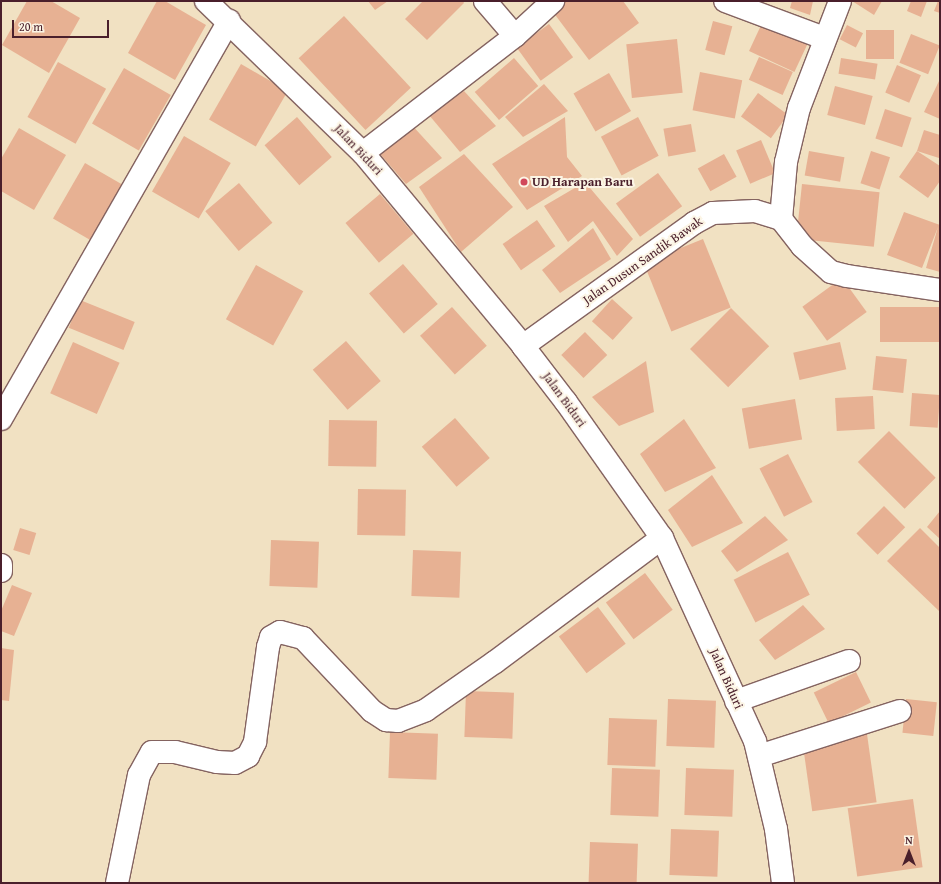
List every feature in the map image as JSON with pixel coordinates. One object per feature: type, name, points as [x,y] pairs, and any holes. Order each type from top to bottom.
[{"type":"street","name":"Jalan Biduri","points":[[206,1],[229,21],[363,153],[523,346],[566,402],[662,538],[755,741],[776,829],[783,883]]},
{"type":"street","points":[[485,1],[515,36]]},
{"type":"street","points":[[363,153],[515,36],[553,1]]},
{"type":"street","points":[[726,1],[824,38]]},
{"type":"street","points":[[840,1],[824,38],[799,108],[786,162],[781,219],[807,251],[831,272],[847,276],[940,290]]},
{"type":"street","points":[[1,419],[229,21]]},
{"type":"street","name":"Jalan Dusun Sandik Bawak","points":[[523,346],[700,219],[713,213],[734,211],[755,211],[781,219]]},
{"type":"street","points":[[117,883],[139,775],[152,752],[160,750],[217,762],[235,763],[248,756],[255,742],[268,647],[271,637],[280,632],[304,638],[372,711],[386,720],[398,721],[426,710],[495,662],[662,538]]},
{"type":"street","points":[[1,565],[1,571]]},
{"type":"street","points":[[736,701],[849,661]]},
{"type":"street","points":[[759,756],[900,711]]},
{"type":"building","points":[[27,1],[51,1],[80,18],[49,73],[2,45]]},
{"type":"building","points":[[157,1],[165,1],[206,25],[175,80],[128,53]]},
{"type":"building","points":[[368,1],[388,1],[375,10]]},
{"type":"building","points":[[423,1],[463,1],[464,3],[427,40],[405,19]]},
{"type":"building","points":[[560,1],[623,1],[639,23],[589,60],[550,8]]},
{"type":"building","points":[[792,1],[813,1],[810,15],[790,8]]},
{"type":"building","points":[[852,1],[882,1],[874,15]]},
{"type":"building","points":[[911,1],[927,1],[921,17],[907,11]]},
{"type":"building","points":[[938,1],[940,1],[940,13],[934,11]]},
{"type":"building","points":[[344,16],[411,88],[365,130],[299,58]]},
{"type":"building","points":[[713,21],[732,26],[725,55],[705,50]]},
{"type":"building","points":[[763,21],[808,42],[794,72],[749,51]]},
{"type":"building","points":[[549,24],[573,57],[541,81],[517,48]]},
{"type":"building","points":[[847,25],[863,33],[856,47],[840,39]]},
{"type":"building","points":[[866,30],[894,30],[894,59],[866,59]]},
{"type":"building","points":[[911,34],[940,46],[928,74],[899,63]]},
{"type":"building","points":[[677,39],[683,93],[632,98],[626,44]]},
{"type":"building","points":[[759,57],[793,72],[783,95],[749,80]]},
{"type":"building","points":[[514,58],[538,86],[499,120],[475,92]]},
{"type":"building","points":[[841,58],[878,64],[875,80],[838,74]]},
{"type":"building","points":[[58,62],[106,89],[76,144],[27,117]]},
{"type":"building","points":[[241,64],[288,91],[256,146],[209,119]]},
{"type":"building","points":[[897,65],[921,75],[909,103],[885,93]]},
{"type":"building","points":[[124,68],[171,95],[139,150],[92,123]]},
{"type":"building","points":[[700,72],[742,80],[735,118],[693,110]]},
{"type":"building","points":[[609,73],[631,111],[595,132],[573,94]]},
{"type":"building","points":[[940,79],[940,119],[924,112]]},
{"type":"building","points":[[544,84],[568,111],[523,137],[505,117]]},
{"type":"building","points":[[835,86],[873,96],[865,125],[827,115]]},
{"type":"building","points":[[464,91],[496,126],[460,152],[429,115]]},
{"type":"building","points":[[758,93],[788,115],[771,138],[741,116]]},
{"type":"building","points":[[885,109],[912,118],[902,147],[875,138]]},
{"type":"building","points":[[297,117],[332,157],[299,185],[265,145]]},
{"type":"building","points":[[565,117],[567,157],[582,176],[527,210],[492,164]]},
{"type":"building","points":[[638,117],[659,156],[622,176],[601,137]]},
{"type":"building","points":[[410,123],[442,158],[406,184],[375,148]]},
{"type":"building","points":[[691,124],[696,152],[668,156],[663,129]]},
{"type":"building","points":[[19,128],[66,155],[34,210],[1,191],[1,159]]},
{"type":"building","points":[[924,130],[940,135],[939,158],[917,151]]},
{"type":"building","points":[[184,136],[231,163],[199,218],[152,191]]},
{"type":"building","points":[[761,140],[775,173],[750,184],[736,151]]},
{"type":"building","points":[[809,151],[844,157],[840,182],[805,176]]},
{"type":"building","points":[[871,151],[890,157],[880,190],[860,183]]},
{"type":"building","points":[[917,151],[940,166],[940,181],[928,198],[899,177]]},
{"type":"building","points":[[464,154],[513,207],[461,252],[419,187]]},
{"type":"building","points":[[724,154],[737,177],[710,191],[698,169]]},
{"type":"building","points":[[85,163],[132,190],[100,245],[53,218]]},
{"type":"building","points":[[658,173],[682,206],[640,237],[616,204]]},
{"type":"building","points":[[585,182],[633,239],[617,256],[593,221],[568,242],[544,206]]},
{"type":"building","points":[[239,183],[272,223],[239,251],[205,211]]},
{"type":"building","points":[[802,184],[880,192],[874,247],[796,239]]},
{"type":"building","points":[[380,194],[413,234],[379,263],[346,223]]},
{"type":"building","points":[[904,212],[940,225],[940,272],[926,268],[938,227],[922,268],[887,255]]},
{"type":"building","points":[[537,220],[555,246],[521,270],[503,244]]},
{"type":"building","points":[[593,228],[611,259],[560,293],[542,270]]},
{"type":"building","points":[[703,239],[731,308],[671,332],[644,263]]},
{"type":"building","points":[[403,264],[438,304],[404,334],[369,294]]},
{"type":"building","points":[[256,265],[303,291],[273,345],[226,319]]},
{"type":"building","points":[[842,278],[867,312],[827,341],[802,307]]},
{"type":"building","points":[[612,299],[633,318],[613,340],[592,321]]},
{"type":"building","points":[[80,300],[135,322],[123,350],[69,328]]},
{"type":"building","points":[[452,307],[487,346],[455,374],[420,336]]},
{"type":"building","points":[[880,307],[940,307],[940,342],[880,342]]},
{"type":"building","points":[[731,308],[769,346],[728,387],[690,349]]},
{"type":"building","points":[[585,332],[607,355],[583,378],[561,355]]},
{"type":"building","points":[[346,341],[381,381],[348,410],[313,370]]},
{"type":"building","points":[[73,342],[120,363],[97,414],[50,393]]},
{"type":"building","points":[[840,342],[846,369],[800,380],[793,353]]},
{"type":"building","points":[[876,356],[907,359],[903,393],[872,390]]},
{"type":"building","points":[[646,361],[654,412],[619,426],[592,397]]},
{"type":"building","points":[[912,393],[940,395],[938,428],[910,426]]},
{"type":"building","points":[[873,396],[875,429],[837,431],[835,398]]},
{"type":"building","points":[[795,399],[802,439],[749,449],[742,408]]},
{"type":"building","points":[[455,418],[490,458],[457,487],[422,447]]},
{"type":"building","points":[[684,419],[716,468],[665,492],[640,454]]},
{"type":"building","points":[[329,420],[377,421],[376,467],[328,466]]},
{"type":"building","points":[[889,431],[936,478],[905,509],[858,462]]},
{"type":"building","points":[[788,454],[813,502],[784,517],[759,469]]},
{"type":"building","points":[[712,475],[743,523],[692,547],[668,510]]},
{"type":"building","points":[[358,489],[406,490],[405,536],[357,535]]},
{"type":"building","points":[[884,506],[905,527],[878,555],[856,534]]},
{"type":"building","points":[[940,511],[940,539],[927,527]]},
{"type":"building","points":[[765,516],[788,540],[737,572],[721,551]]},
{"type":"building","points":[[20,528],[36,533],[30,555],[13,550]]},
{"type":"building","points":[[920,528],[940,548],[939,611],[887,561]]},
{"type":"building","points":[[271,540],[319,542],[317,588],[269,586]]},
{"type":"building","points":[[413,550],[461,552],[459,598],[411,596]]},
{"type":"building","points":[[788,552],[810,595],[755,622],[734,580]]},
{"type":"building","points":[[645,573],[673,610],[634,639],[606,602]]},
{"type":"building","points":[[12,585],[32,593],[14,636],[1,631],[1,611]]},
{"type":"building","points":[[803,605],[825,629],[775,660],[759,640]]},
{"type":"building","points":[[598,607],[626,644],[587,673],[559,636]]},
{"type":"building","points":[[1,648],[14,650],[9,701],[1,700]]},
{"type":"building","points":[[856,672],[871,703],[829,723],[814,693]]},
{"type":"building","points":[[466,691],[514,693],[512,739],[464,737]]},
{"type":"building","points":[[668,699],[716,701],[714,748],[666,746]]},
{"type":"building","points":[[906,699],[937,702],[933,736],[902,733]]},
{"type":"building","points":[[609,718],[657,720],[655,767],[607,765]]},
{"type":"building","points":[[390,732],[438,734],[436,780],[388,778]]},
{"type":"building","points":[[867,734],[877,802],[812,811],[803,743]]},
{"type":"building","points":[[612,768],[660,770],[658,817],[610,815]]},
{"type":"building","points":[[686,768],[734,770],[732,817],[684,815]]},
{"type":"building","points":[[913,799],[923,867],[857,877],[848,808]]},
{"type":"building","points":[[671,829],[719,831],[717,877],[669,875]]},
{"type":"building","points":[[590,842],[638,844],[637,883],[589,883]]},
{"type":"place","name":"UD Harapan Baru","points":[[524,182]]}]
